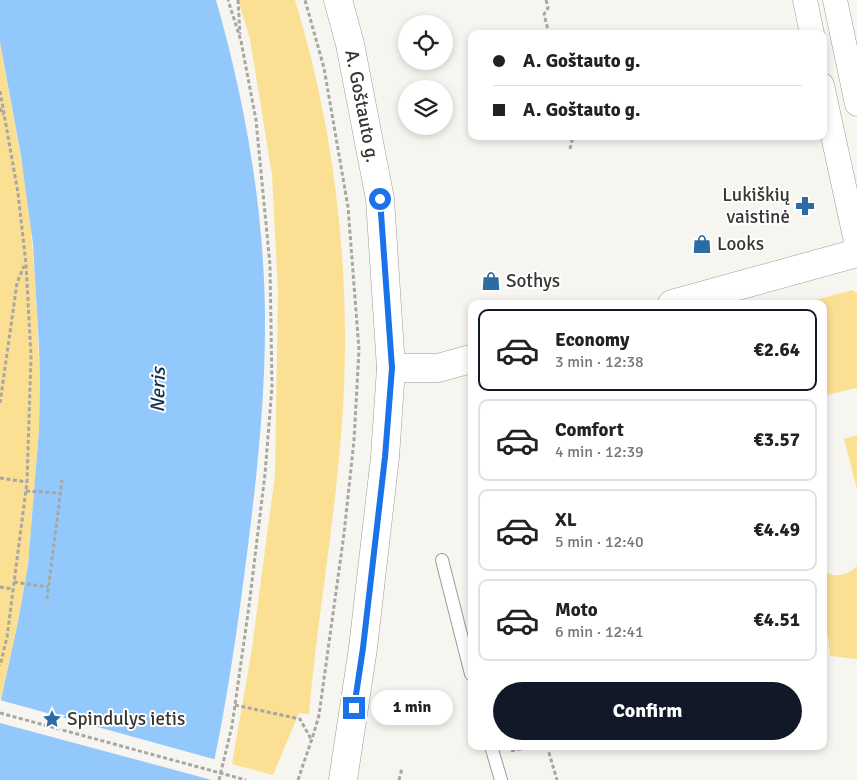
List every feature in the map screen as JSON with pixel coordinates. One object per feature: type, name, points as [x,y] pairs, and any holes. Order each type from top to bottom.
[{"type":"main road","name":"A. Goštauto g.","points":[[338,0],[350,44],[380,199],[392,368],[385,457],[364,639],[343,780]]},
{"type":"main road","points":[[687,300],[857,253]]},
{"type":"main road","points":[[392,368],[438,368],[468,360]]},
{"type":"street","points":[[805,0],[811,30]]},
{"type":"street","points":[[835,0],[857,104]]},
{"type":"street","points":[[827,107],[857,246]]},
{"type":"lane","points":[[442,560],[468,662]]},
{"type":"lane","points":[[492,750],[501,780]]},
{"type":"path","points":[[228,0],[241,41]]},
{"type":"path","points":[[219,780],[235,705],[265,474],[272,387],[270,265],[256,120],[241,41],[238,0]]},
{"type":"path","points":[[298,780],[319,716],[344,534],[354,440],[359,350],[348,207],[324,68],[306,0]]},
{"type":"path","points":[[546,0],[548,8],[544,14],[548,30]]},
{"type":"path","points":[[0,91],[18,193],[26,264],[31,356],[27,482],[7,637],[0,666]]},
{"type":"path","points":[[0,108],[7,123]]},
{"type":"path","points":[[570,149],[572,140]]},
{"type":"path","points":[[0,403],[17,283],[26,264]]},
{"type":"path","points":[[0,478],[27,482]]},
{"type":"path","points":[[47,599],[62,480]]},
{"type":"path","points":[[26,491],[60,493]]},
{"type":"path","points":[[14,582],[48,587]]},
{"type":"path","points":[[0,587],[14,589]]},
{"type":"path","points":[[235,705],[300,719],[312,742]]},
{"type":"path","points":[[0,713],[246,780]]},
{"type":"path","points":[[548,750],[557,780]]},
{"type":"path","points":[[399,780],[402,768]]},
{"type":"shaded area","points":[[238,0],[295,0],[321,99],[337,201],[342,253],[345,356],[343,407],[332,522],[309,714],[299,713],[273,775],[232,764],[252,648],[275,475],[278,293],[272,175],[250,39]]},
{"type":"shaded area","points":[[0,42],[29,203],[36,293],[40,385],[39,431],[28,565],[18,622],[1,698],[0,698]]},
{"type":"shaded area","points":[[853,290],[857,294],[857,391],[856,388],[827,395],[827,300],[815,300]]},
{"type":"shaded area","points":[[857,435],[857,489],[844,439]]},
{"type":"shaded area","points":[[857,566],[857,659],[830,656],[827,636],[827,573],[841,575]]},
{"type":"water","name":"Neris","points":[[0,0],[216,0],[227,40],[252,160],[262,242],[265,356],[259,451],[248,545],[229,679],[210,780],[0,780],[0,704],[28,565],[39,431],[40,385],[33,244],[21,156],[0,42]]},
{"type":"pier","points":[[0,700],[217,760],[212,780],[0,723]]},
{"type":"place","name":"Lukiškių vaistinė","points":[[805,206]]},
{"type":"place","name":"Looks","points":[[702,244]]},
{"type":"place","name":"Sothys","points":[[491,281]]},
{"type":"place","name":"Spindulys ietis","points":[[52,719]]},
{"type":"route","points":[[354,708],[363,648],[385,457],[392,368],[380,199]]}]
